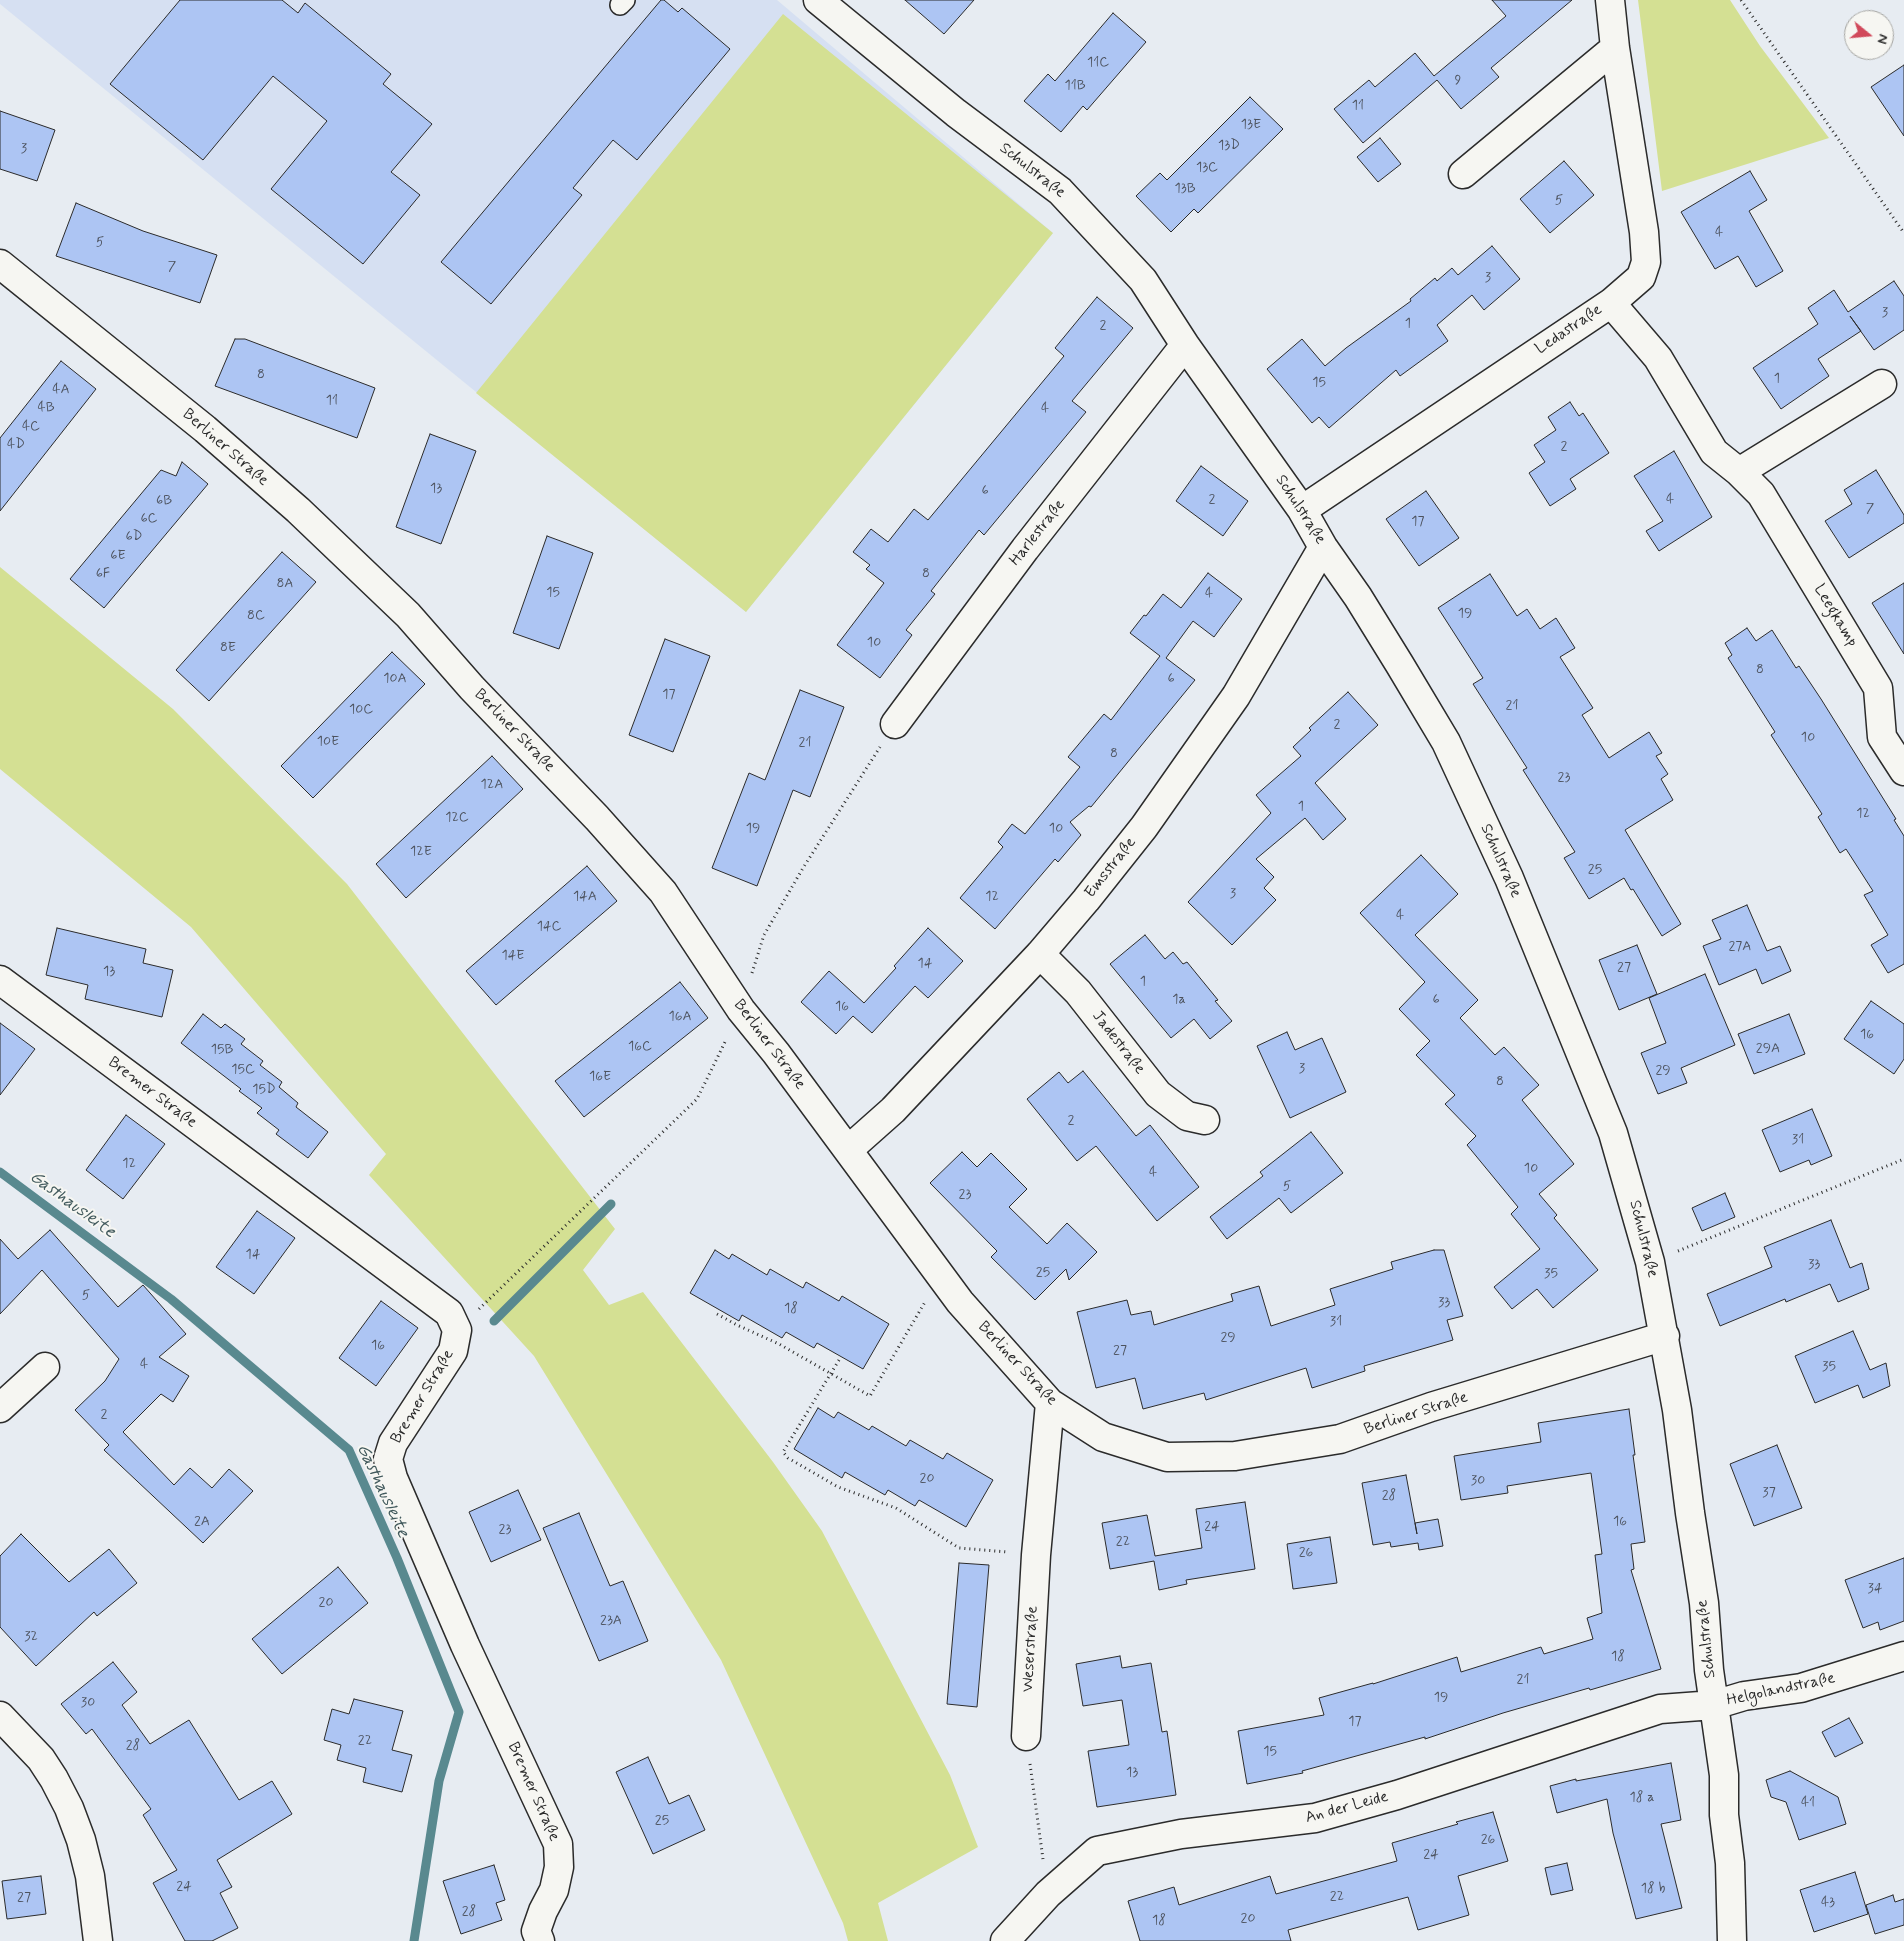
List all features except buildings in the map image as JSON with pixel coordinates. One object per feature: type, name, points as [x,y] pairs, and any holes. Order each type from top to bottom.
[{"type":"street","name":"Schulstraße","points":[[818,0],[956,113],[1060,191],[1143,280],[1185,345],[1302,510],[1446,742],[1509,878],[1613,1132],[1650,1262],[1665,1336],[1704,1603],[1714,1705],[1724,1775],[1724,1815],[1730,1863],[1732,1941]]},
{"type":"street","name":"Ledastraße","points":[[1302,510],[1611,303],[1641,277],[1646,262],[1644,232],[1615,48],[1610,0]]},
{"type":"street","points":[[1463,174],[1615,48]]},
{"type":"street","name":"Berliner Straße","points":[[0,264],[204,429],[298,510],[408,615],[472,688],[597,818],[662,892],[741,1010],[776,1053],[960,1302],[1050,1403],[1104,1437],[1167,1457],[1235,1456],[1340,1439],[1430,1408],[1665,1336]]},
{"type":"street","name":"Leegkamp","points":[[1611,303],[1658,358],[1714,452],[1739,472],[1761,494],[1878,688],[1882,737],[1904,771]]},
{"type":"street","name":"Harlestraße","points":[[896,724],[1025,549],[1185,345]]},
{"type":"street","points":[[1739,472],[1882,384]]},
{"type":"street","name":"Emsstraße","points":[[848,1150],[892,1110],[1040,954],[1144,827],[1240,689],[1324,547]]},
{"type":"street","name":"Jadestraße","points":[[1040,954],[1078,992],[1158,1094],[1187,1116],[1205,1120]]},
{"type":"street","name":"Bremer Straße","points":[[0,980],[449,1313],[457,1330],[453,1350],[393,1443],[388,1459],[393,1478],[462,1636],[558,1844],[559,1867],[554,1890],[543,1911],[536,1931],[540,1941]]},
{"type":"street","points":[[0,1408],[46,1366]]},
{"type":"street","name":"Weserstraße","points":[[1026,1736],[1036,1555],[1050,1403]]},
{"type":"street","name":"Helgolandstraße","points":[[1714,1705],[1744,1696],[1801,1688],[1904,1656]]},
{"type":"street","name":"An der Leide","points":[[1005,1941],[1048,1894],[1098,1851],[1181,1834],[1315,1818],[1397,1795],[1660,1709],[1714,1705]]},
{"type":"street","points":[[0,1716],[41,1759],[70,1808],[81,1840],[90,1876],[98,1941]]},
{"type":"path","points":[[1741,0],[1904,233]]},
{"type":"path","points":[[457,1330],[697,1099],[741,1010],[764,935],[803,868],[896,724]]},
{"type":"path","points":[[1650,1262],[1904,1159]]},
{"type":"path","points":[[717,1314],[779,1344],[870,1396],[941,1276]]},
{"type":"path","points":[[839,1360],[783,1452],[788,1458],[838,1487],[896,1508],[959,1548],[1036,1555]]},
{"type":"path","points":[[1026,1736],[1048,1894]]},
{"type":"shaded area","points":[[0,0],[777,0],[1053,233],[746,612],[0,4]]},
{"type":"green space","points":[[1638,0],[1730,0],[1760,46],[1829,138],[1662,191]]},
{"type":"green space","points":[[783,14],[1053,233],[746,612],[476,393]]},
{"type":"green space","points":[[0,567],[173,709],[347,884],[615,1229],[583,1270],[609,1305],[643,1292],[773,1462],[822,1531],[950,1775],[978,1847],[878,1903],[888,1941],[848,1941],[843,1923],[721,1660],[534,1356],[369,1175],[386,1154],[191,927],[0,769]]},
{"type":"waterway","name":"Gasthausleite","points":[[0,1172],[171,1299],[349,1450],[397,1558],[459,1712],[439,1781],[414,1941]]},
{"type":"waterway","points":[[494,1321],[611,1204]]}]
